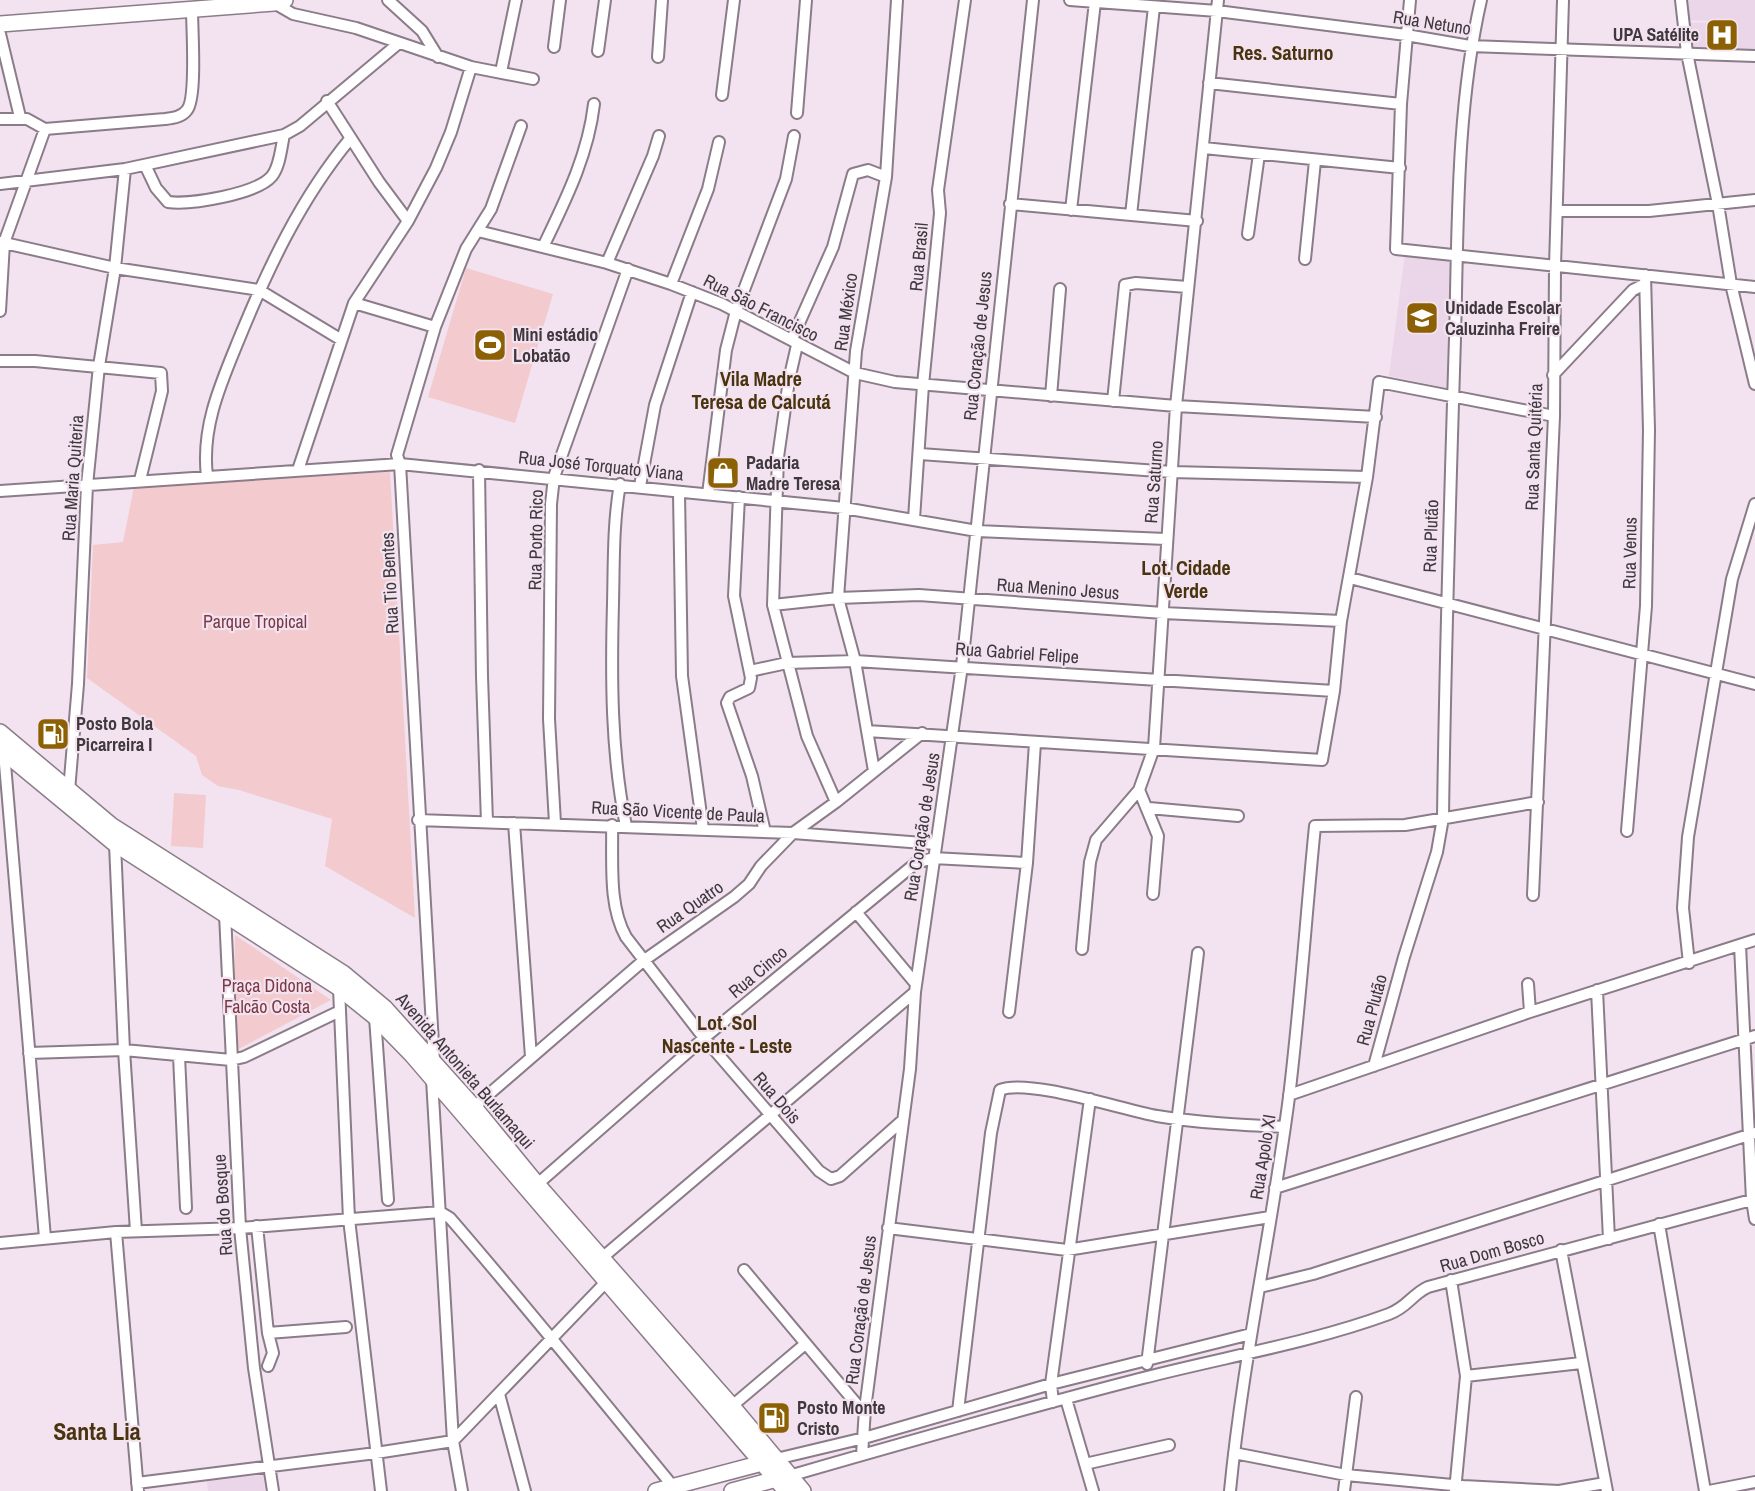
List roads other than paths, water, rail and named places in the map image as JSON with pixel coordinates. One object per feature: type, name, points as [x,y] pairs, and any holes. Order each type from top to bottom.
[{"type":"main road","points":[[0,24],[280,2]]},
{"type":"main road","name":"Avenida Antonieta Burlamaqui","points":[[0,732],[50,784],[115,844],[225,914],[304,957]]},
{"type":"main road","name":"Avenida Antonieta Burlamaqui","points":[[2,751],[50,784]]},
{"type":"main road","name":"Avenida Antonieta Burlamaqui","points":[[65,797],[111,825],[304,957],[385,1008],[434,1062],[448,1088],[532,1188],[606,1282],[732,1406],[784,1482],[803,1491]]},
{"type":"main road","name":"Avenida Antonieta Burlamaqui","points":[[323,969],[339,988],[375,1017],[432,1079],[474,1107],[532,1188],[603,1257],[668,1344],[769,1461]]},
{"type":"main road","points":[[432,1079],[434,1062]]},
{"type":"main road","points":[[656,1491],[675,1489],[769,1461]]},
{"type":"main road","points":[[732,1491],[784,1482]]},
{"type":"street","points":[[388,0],[422,31],[438,57]]},
{"type":"street","points":[[501,72],[516,0]]},
{"type":"street","points":[[554,47],[560,0]]},
{"type":"street","points":[[598,51],[605,0]]},
{"type":"street","points":[[658,57],[662,0]]},
{"type":"street","points":[[722,95],[734,0]]},
{"type":"street","points":[[797,113],[797,86],[806,0]]},
{"type":"street","name":"Rua México","points":[[874,771],[855,661],[838,598],[861,312],[886,177],[897,0]]},
{"type":"street","name":"Rua Brasil","points":[[914,519],[923,385],[938,241],[940,176],[965,0]]},
{"type":"street","name":"Rua Coração de Jesus","points":[[862,1455],[865,1409],[903,1120],[915,988],[962,666],[1033,0]]},
{"type":"street","name":"Rua Netuno","points":[[1070,0],[1154,7],[1217,6],[1470,46],[1561,51],[1755,56]]},
{"type":"street","points":[[1410,0],[1401,104],[1396,249],[1555,266],[1645,280],[1755,287]]},
{"type":"street","name":"Rua Plutão","points":[[1374,1066],[1404,957],[1437,852],[1443,818],[1445,603],[1457,257],[1466,77],[1470,46],[1481,0]]},
{"type":"street","name":"Rua Santa Quitéria","points":[[1533,895],[1554,416],[1555,266],[1563,0]]},
{"type":"street","points":[[1681,0],[1687,53],[1718,204],[1731,284],[1755,384]]},
{"type":"street","points":[[280,2],[293,14],[356,28],[471,67],[533,79]]},
{"type":"street","points":[[1071,210],[1095,2]]},
{"type":"street","name":"Rua Saturno","points":[[1082,949],[1090,862],[1096,840],[1138,790],[1154,748],[1176,406],[1187,287],[1197,221],[1217,6]]},
{"type":"street","points":[[1131,215],[1154,7]]},
{"type":"street","points":[[0,119],[20,117],[45,129],[165,119],[183,114],[189,108],[192,93],[192,10]]},
{"type":"street","points":[[0,34],[20,117]]},
{"type":"street","points":[[0,184],[125,169],[284,135],[300,126],[327,101],[399,43]]},
{"type":"street","points":[[298,470],[340,339],[354,303],[408,221],[445,148],[471,67]]},
{"type":"street","points":[[1209,83],[1401,104]]},
{"type":"street","points":[[327,101],[350,139],[408,221]]},
{"type":"street","points":[[543,247],[580,166],[591,129],[594,104]]},
{"type":"street","name":"Rua Tio Bentes","points":[[434,1062],[418,820],[400,464],[397,455],[435,327],[466,249],[491,209],[520,126]]},
{"type":"street","points":[[0,311],[2,243],[28,181],[45,129]]},
{"type":"street","points":[[145,165],[156,188],[168,202],[243,192],[265,183],[274,174],[284,135]]},
{"type":"street","points":[[607,262],[659,135]]},
{"type":"street","points":[[708,494],[719,387],[736,311],[775,215],[786,179],[795,136]]},
{"type":"street","points":[[207,476],[207,431],[212,408],[259,290],[317,180],[350,139]]},
{"type":"street","points":[[671,284],[708,189],[719,142]]},
{"type":"street","points":[[1204,148],[1400,168]]},
{"type":"street","points":[[1248,234],[1259,154]]},
{"type":"street","points":[[1305,259],[1316,161]]},
{"type":"street","name":"Rua Maria Quiteria","points":[[65,797],[78,684],[87,485],[99,366],[115,268],[125,169]]},
{"type":"street","points":[[836,802],[807,736],[773,605],[776,500],[783,415],[795,342],[833,247],[853,174],[868,170],[886,177]]},
{"type":"street","points":[[1558,211],[1649,211],[1755,200]]},
{"type":"street","points":[[1010,204],[1197,221]]},
{"type":"street","name":"Rua São Francisco","points":[[478,231],[607,262],[671,284],[736,311],[855,373],[895,382],[1176,406],[1376,417]]},
{"type":"street","points":[[2,243],[115,268],[259,290],[340,339]]},
{"type":"street","name":"Rua Porto Rico","points":[[555,823],[549,719],[551,504],[554,477],[628,269]]},
{"type":"street","points":[[1743,285],[1755,275]]},
{"type":"street","points":[[1553,375],[1645,280]]},
{"type":"street","name":"Rua Venus","points":[[1627,831],[1646,606],[1649,430],[1645,280]]},
{"type":"street","points":[[1113,401],[1122,290],[1128,283],[1187,287]]},
{"type":"street","points":[[1051,396],[1060,289]]},
{"type":"street","points":[[640,486],[655,405],[692,292]]},
{"type":"street","points":[[354,303],[435,327]]},
{"type":"street","points":[[0,362],[99,366],[157,371],[162,375],[163,383],[140,480]]},
{"type":"street","points":[[867,731],[1322,760],[1334,691],[1341,621],[1367,477],[1379,382],[1554,416]]},
{"type":"street","points":[[920,454],[1172,472],[1367,477]]},
{"type":"street","name":"Rua José Torquato Viana","points":[[0,491],[400,464],[776,500],[844,508],[977,531],[1166,539]]},
{"type":"street","points":[[479,470],[487,822]]},
{"type":"street","points":[[620,484],[614,540],[612,663],[615,738],[626,826]]},
{"type":"street","points":[[679,492],[682,676],[703,829]]},
{"type":"street","points":[[739,497],[734,596],[750,671],[749,688],[730,697],[728,708],[752,776],[765,832]]},
{"type":"street","points":[[1689,963],[1683,908],[1688,837],[1732,579],[1755,504]]},
{"type":"street","points":[[1350,578],[1755,684]]},
{"type":"street","name":"Rua Menino Jesus","points":[[773,605],[838,598],[919,595],[1163,613],[1341,621]]},
{"type":"street","name":"Rua Gabriel Felipe","points":[[750,671],[787,663],[855,661],[1334,691]]},
{"type":"street","name":"Rua Quatro","points":[[474,1107],[643,962],[734,897],[749,884],[761,866],[793,833],[836,802],[922,733]]},
{"type":"street","points":[[1009,1012],[1028,862],[1035,743]]},
{"type":"street","points":[[2,751],[45,1238]]},
{"type":"street","points":[[1138,790],[1149,808],[1159,846],[1153,894]]},
{"type":"street","points":[[1443,818],[1538,802]]},
{"type":"street","points":[[1149,808],[1238,816]]},
{"type":"street","name":"Rua Apolo XI","points":[[1230,1491],[1247,1354],[1260,1287],[1289,1095],[1315,826],[1405,825],[1443,818]]},
{"type":"street","name":"Rua São Vicente de Paula","points":[[418,820],[793,833],[936,844]]},
{"type":"street","points":[[514,824],[531,1057]]},
{"type":"street","name":"Rua Dois","points":[[612,825],[613,888],[619,924],[643,962],[704,1038],[819,1171],[831,1179],[847,1171],[903,1120]]},
{"type":"street","points":[[115,844],[124,1050],[136,1232]]},
{"type":"street","points":[[933,858],[1028,862]]},
{"type":"street","name":"Rua Cinco","points":[[532,1188],[704,1038],[901,873],[933,858]]},
{"type":"street","points":[[603,1257],[915,988],[856,912]]},
{"type":"street","name":"Rua do Bosque","points":[[225,914],[240,1228],[254,1368],[273,1491]]},
{"type":"street","points":[[1289,1095],[1530,1012],[1755,940]]},
{"type":"street","points":[[1740,945],[1755,1219]]},
{"type":"street","points":[[1144,1377],[1149,1359],[1161,1236],[1198,953]]},
{"type":"street","points":[[1528,984],[1530,1012]]},
{"type":"street","points":[[339,988],[349,1219],[381,1491]]},
{"type":"street","points":[[1597,990],[1604,1181],[1609,1239]]},
{"type":"street","points":[[29,1053],[124,1050],[231,1060],[244,1057],[339,1011]]},
{"type":"street","points":[[375,1017],[388,1200]]},
{"type":"street","points":[[1275,1188],[1755,1036]]},
{"type":"street","points":[[179,1056],[186,1208]]},
{"type":"street","points":[[432,1079],[453,1441],[462,1491]]},
{"type":"street","points":[[958,1411],[997,1099],[1000,1090],[1017,1087],[1090,1099],[1177,1119],[1284,1127]]},
{"type":"street","points":[[1053,1402],[1051,1384],[1067,1250],[1090,1099]]},
{"type":"street","points":[[1260,1287],[1313,1274],[1752,1134]]},
{"type":"street","name":"Rua Dom Bosco","points":[[784,1482],[862,1455],[1053,1402],[1144,1377],[1247,1354],[1388,1315],[1406,1307],[1417,1292],[1451,1280],[1753,1199]]},
{"type":"street","points":[[0,1243],[116,1232],[240,1228],[440,1212],[450,1218],[553,1337],[611,1413],[675,1489]]},
{"type":"street","points":[[888,1228],[1067,1250],[1270,1218]]},
{"type":"street","points":[[1659,1224],[1707,1491],[1755,1482]]},
{"type":"street","points":[[257,1226],[268,1333],[273,1353],[268,1366]]},
{"type":"street","points":[[116,1232],[138,1487],[453,1441],[606,1282]]},
{"type":"street","points":[[1234,1453],[1346,1475],[1456,1488],[1559,1491],[1606,1487],[1561,1250]]},
{"type":"street","points":[[744,1270],[804,1345],[859,1407],[865,1409]]},
{"type":"street","points":[[1451,1280],[1466,1376],[1456,1488]]},
{"type":"street","points":[[268,1333],[346,1327]]},
{"type":"street","points":[[769,1461],[864,1438],[1051,1384],[1251,1334]]},
{"type":"street","points":[[732,1406],[804,1345]]},
{"type":"street","points":[[1466,1376],[1581,1363]]},
{"type":"street","points":[[499,1394],[525,1491]]},
{"type":"street","points":[[1344,1491],[1356,1397]]},
{"type":"street","points":[[1066,1399],[1093,1491]]},
{"type":"street","points":[[1085,1464],[1169,1444]]},
{"type":"place","name":"UPA Satélite","points":[[1722,35]]},
{"type":"place","name":"Unidade Escolar Caluzinha Freire","points":[[1422,318]]},
{"type":"place","name":"Mini estádio Lobatão","points":[[490,345]]},
{"type":"place","name":"Padaria Madre Teresa","points":[[723,473]]},
{"type":"place","name":"Posto Bola Picarreira I","points":[[53,734]]},
{"type":"place","name":"Posto Monte Cristo","points":[[774,1418]]},
{"type":"district","name":"Res. Saturno","points":[[1283,53]]},
{"type":"district","name":"Vila Madre Teresa de Calcutá","points":[[761,390]]},
{"type":"district","name":"Lot. Cidade Verde","points":[[1186,580]]},
{"type":"district","name":"Lot. Sol Nascente - Leste","points":[[727,1034]]},
{"type":"district","name":"Santa Lia","points":[[97,1432]]},
{"type":"park label","name":"Parque Tropical","points":[[255,622]]},
{"type":"park label","name":"Praça Didona Falcão Costa","points":[[267,996]]}]
